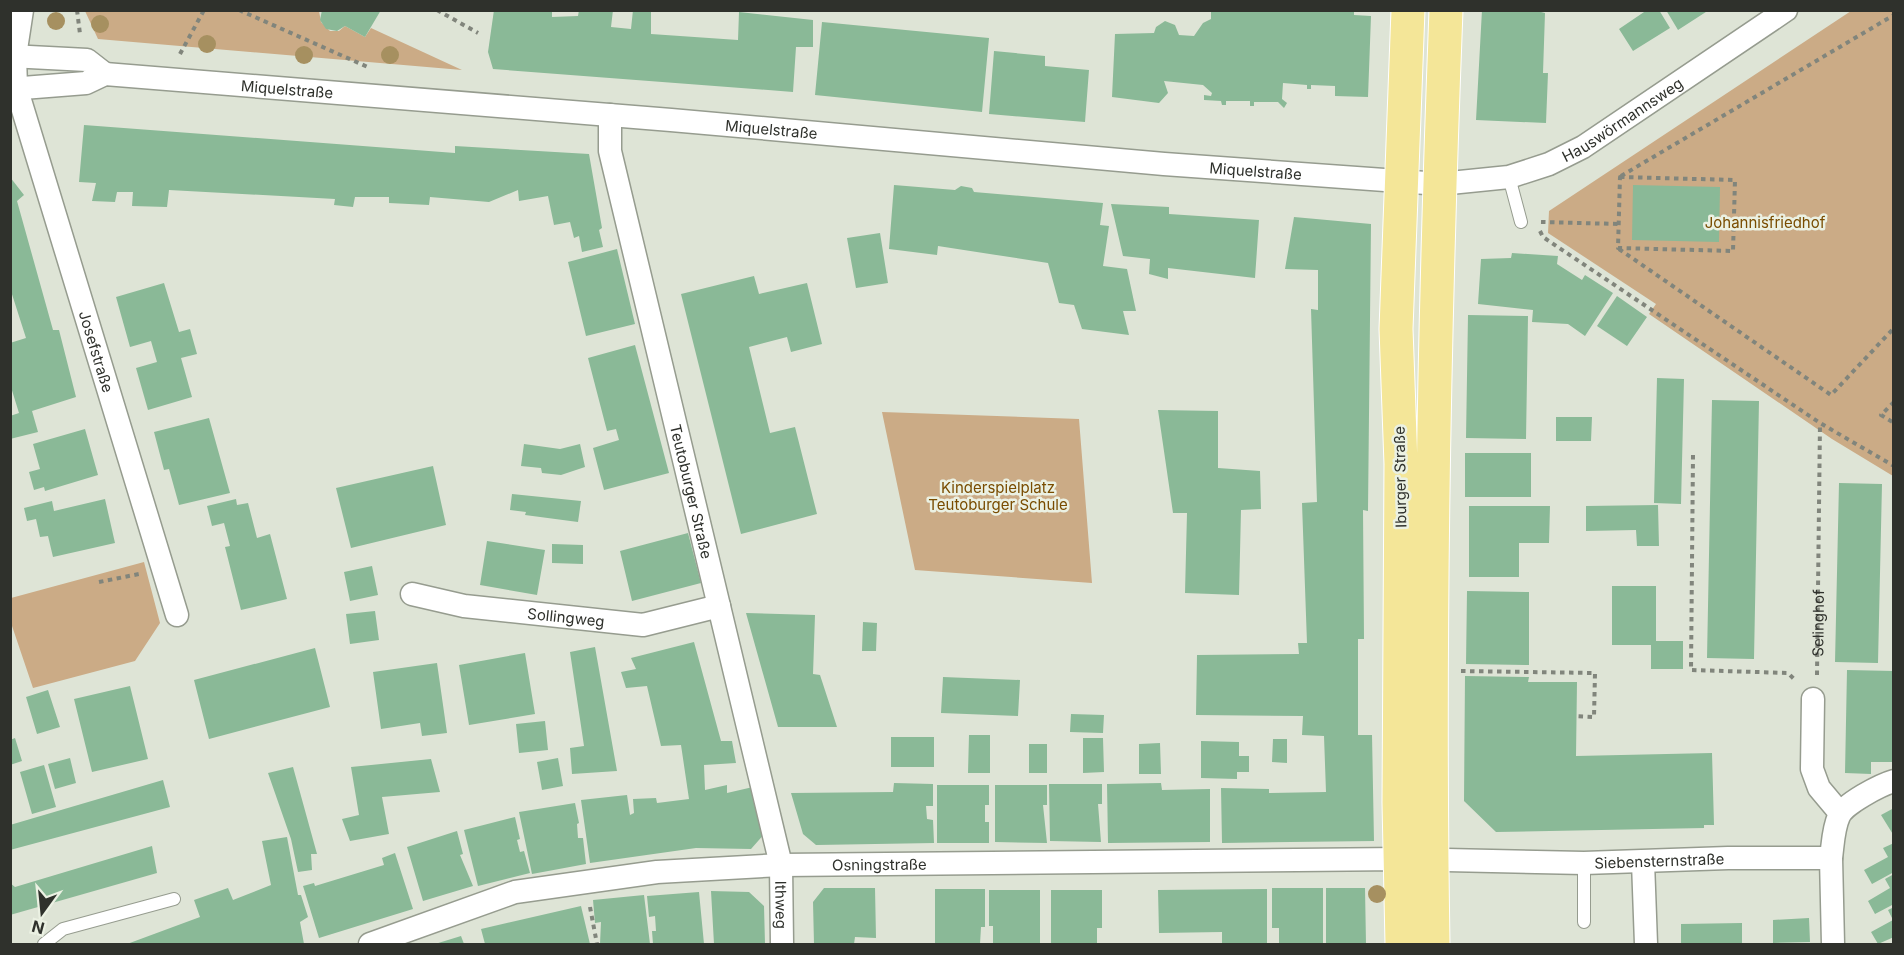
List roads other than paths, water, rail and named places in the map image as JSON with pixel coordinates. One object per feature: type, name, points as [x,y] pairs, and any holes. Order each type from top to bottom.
[{"type":"main road","name":"Iburger Straße","points":[[1408,10],[1396,329],[1416,859],[1433,945]]},
{"type":"main road","name":"Iburger Straße","points":[[1402,945],[1416,859],[1431,670],[1440,184],[1446,10]]},
{"type":"street","name":"Josefstraße","points":[[22,10],[13,56],[14,88],[177,615]]},
{"type":"street","name":"Hauswörmannsweg","points":[[1440,184],[1509,177],[1550,164],[1583,147],[1786,10]]},
{"type":"street","name":"Miquelstraße","points":[[13,56],[87,60],[105,74]]},
{"type":"street","name":"Miquelstraße","points":[[14,88],[86,83],[105,74],[610,115],[1164,164],[1440,184]]},
{"type":"street","name":"Teutoburger Straße","points":[[610,115],[610,151],[781,865]]},
{"type":"street","name":"Sollingweg","points":[[412,594],[464,606],[643,626],[720,606]]},
{"type":"street","points":[[1813,699],[1812,769],[1819,788],[1840,813]]},
{"type":"street","points":[[1833,945],[1831,858],[1833,834],[1840,813],[1878,786],[1893,781]]},
{"type":"street","name":"Siebensternstraße","points":[[1416,859],[1584,863],[1728,858],[1831,858]]},
{"type":"street","name":"Osningstraße","points":[[370,945],[515,892],[657,872],[781,865],[1416,859]]},
{"type":"street","points":[[1643,862],[1646,945]]},
{"type":"street","name":"Ithweg","points":[[781,865],[782,945]]},
{"type":"lane","points":[[1509,177],[1521,222]]},
{"type":"lane","points":[[1584,863],[1584,922]]},
{"type":"lane","points":[[44,945],[63,929],[174,899]]},
{"type":"park label","name":"Johannisfriedhof","points":[[1765,222]]},
{"type":"park label","name":"Kinderspielplatz Teutoburger Schule","points":[[998,496]]}]
